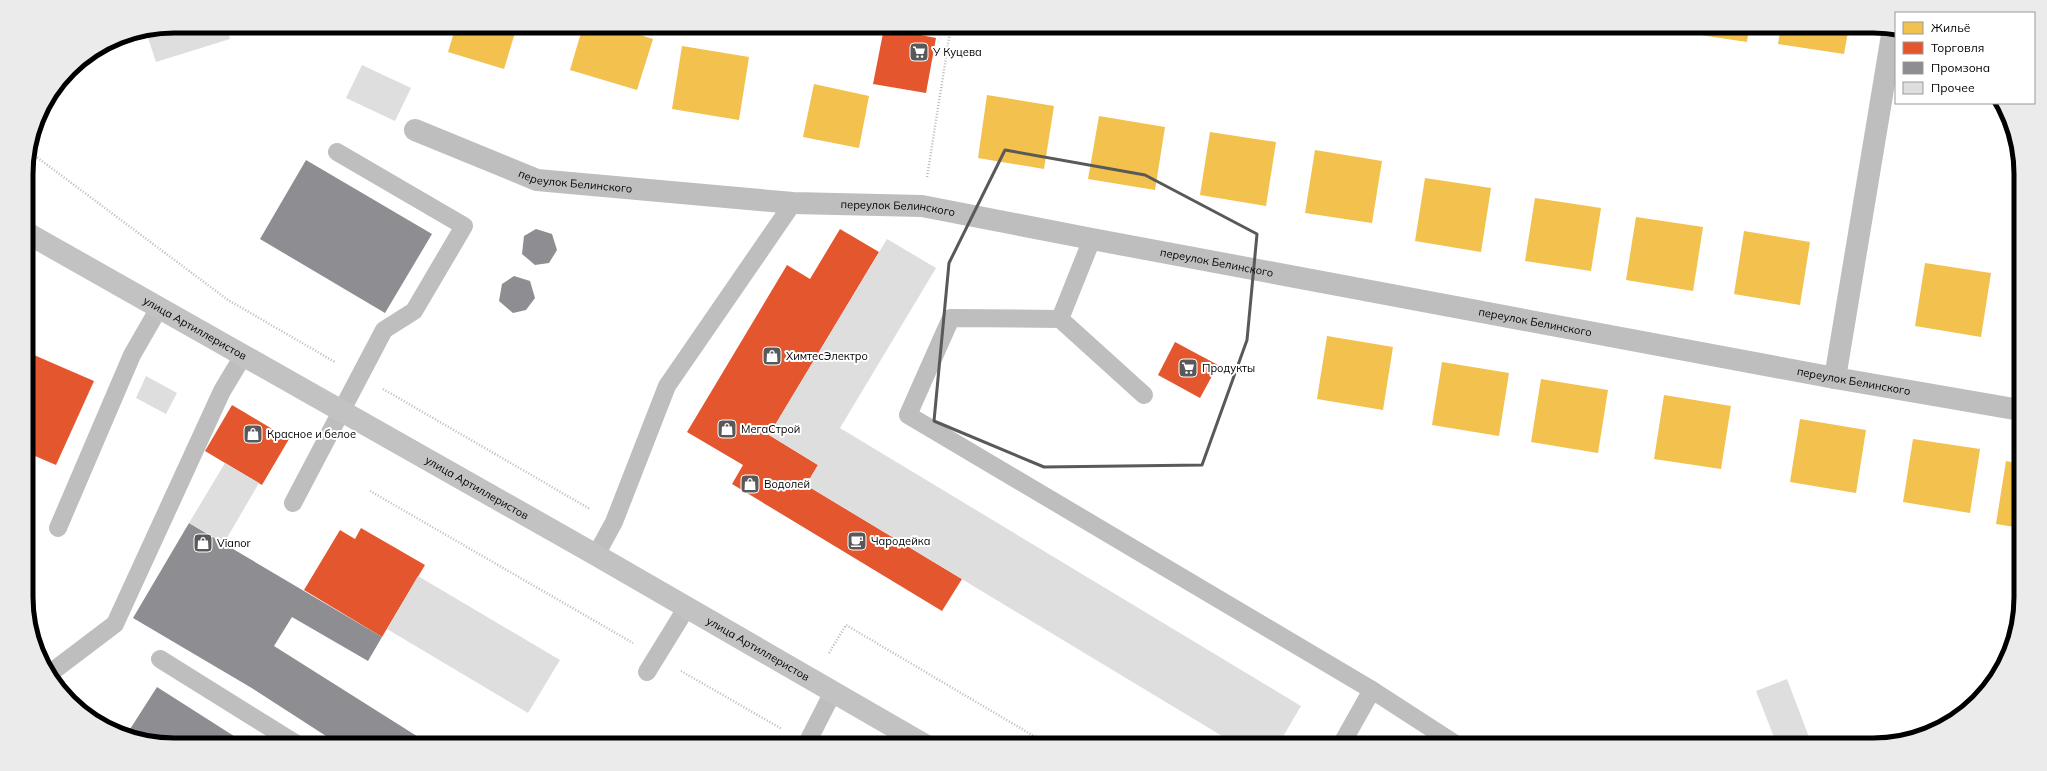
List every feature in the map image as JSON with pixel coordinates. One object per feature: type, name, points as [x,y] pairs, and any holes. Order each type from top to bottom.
[{"type":"street","points":[[1835,378],[1892,34]]},
{"type":"street","name":"переулок Белинского","points":[[416,130],[537,180],[793,203],[922,206],[1835,378],[2014,409]]},
{"type":"street","name":"улица Артиллеристов","points":[[33,237],[596,555],[913,738]]},
{"type":"lane","points":[[293,503],[384,330],[414,311],[464,226],[337,152]]},
{"type":"lane","points":[[596,555],[614,522],[667,386],[793,203]]},
{"type":"lane","points":[[1060,319],[1092,239]]},
{"type":"lane","points":[[58,528],[132,355],[159,308]]},
{"type":"lane","points":[[1144,395],[1060,319],[951,318],[908,415],[1372,690],[1446,738]]},
{"type":"lane","points":[[54,670],[115,624],[222,391],[243,356]]},
{"type":"lane","points":[[652,664],[687,607]]},
{"type":"lane","points":[[160,659],[287,738]]},
{"type":"lane","points":[[1345,738],[1372,690]]},
{"type":"lane","points":[[810,738],[833,692]]},
{"type":"path","points":[[922,206],[950,33]]},
{"type":"path","points":[[34,155],[228,300],[614,522]]},
{"type":"path","points":[[370,491],[652,664],[783,730]]},
{"type":"path","points":[[829,653],[846,625],[1037,738]]},
{"type":"highlighted area","points":[[1005,150],[1145,175],[1257,234],[1247,340],[1202,465],[1044,467],[934,421],[949,263]]},
{"type":"building: Жильё","points":[[454,33],[515,33],[504,69],[448,52]]},
{"type":"building: Жильё","points":[[581,33],[634,33],[653,39],[637,90],[570,70]]},
{"type":"building: Жильё","points":[[1687,33],[1748,33],[1747,42]]},
{"type":"building: Жильё","points":[[1780,33],[1848,33],[1844,54],[1778,44]]},
{"type":"building: Жильё","points":[[682,46],[749,57],[739,120],[672,109]]},
{"type":"building: Жильё","points":[[814,84],[869,96],[859,148],[803,137]]},
{"type":"building: Жильё","points":[[987,95],[1054,106],[1044,169],[978,158]]},
{"type":"building: Жильё","points":[[1099,116],[1165,127],[1155,190],[1088,179]]},
{"type":"building: Жильё","points":[[1210,132],[1276,142],[1266,206],[1200,195]]},
{"type":"building: Жильё","points":[[1315,150],[1382,161],[1372,223],[1305,213]]},
{"type":"building: Жильё","points":[[1425,178],[1491,188],[1481,252],[1415,241]]},
{"type":"building: Жильё","points":[[1535,198],[1601,208],[1591,271],[1525,261]]},
{"type":"building: Жильё","points":[[1636,217],[1703,227],[1693,291],[1626,280]]},
{"type":"building: Жильё","points":[[1744,231],[1810,242],[1800,305],[1734,294]]},
{"type":"building: Жильё","points":[[1925,263],[1991,273],[1981,337],[1915,326]]},
{"type":"building: Жильё","points":[[1327,336],[1393,347],[1383,410],[1317,399]]},
{"type":"building: Жильё","points":[[1442,362],[1509,373],[1499,436],[1432,425]]},
{"type":"building: Жильё","points":[[1541,379],[1608,390],[1598,453],[1531,442]]},
{"type":"building: Жильё","points":[[1664,395],[1731,406],[1721,469],[1654,459]]},
{"type":"building: Жильё","points":[[1800,419],[1866,430],[1856,493],[1790,482]]},
{"type":"building: Жильё","points":[[1913,439],[1980,449],[1970,513],[1903,502]]},
{"type":"building: Жильё","points":[[2006,461],[2014,463],[2014,527],[1996,524]]},
{"type":"building: Торговля","points":[[883,33],[910,33],[936,38],[926,93],[873,84]]},
{"type":"building: Торговля","points":[[840,229],[879,252],[769,435],[818,465],[806,485],[962,579],[942,611],[732,484],[743,465],[687,432],[787,265],[810,279]]},
{"type":"building: Торговля","points":[[1175,342],[1218,365],[1200,398],[1158,375]]},
{"type":"building: Торговля","points":[[33,355],[94,381],[56,465],[33,455]]},
{"type":"building: Торговля","points":[[232,405],[289,439],[262,485],[205,451]]},
{"type":"building: Торговля","points":[[361,528],[425,565],[382,637],[304,590],[340,530],[355,539]]},
{"type":"building: Промзона","points":[[306,160],[432,234],[385,313],[260,239]]},
{"type":"building: Промзона","points":[[536,229],[552,234],[557,250],[549,263],[535,265],[522,254],[524,236]]},
{"type":"building: Промзона","points":[[514,276],[530,281],[535,298],[526,310],[513,313],[499,301],[502,284]]},
{"type":"building: Промзона","points":[[189,523],[382,637],[368,661],[292,617],[274,646],[420,738],[329,738],[250,687],[133,618]]},
{"type":"building: Промзона","points":[[157,687],[237,738],[165,738],[129,731]]},
{"type":"building: Прочее","points":[[165,33],[228,33],[230,39],[156,62],[147,36]]},
{"type":"building: Прочее","points":[[362,65],[411,88],[395,121],[346,98]]},
{"type":"building: Прочее","points":[[887,239],[936,268],[840,428],[1301,706],[1282,738],[1225,738],[806,485],[818,465],[769,435]]},
{"type":"building: Прочее","points":[[146,376],[177,393],[166,414],[136,398]]},
{"type":"building: Прочее","points":[[225,463],[259,483],[224,543],[189,523]]},
{"type":"building: Прочее","points":[[418,576],[560,660],[528,713],[387,629]]},
{"type":"building: Прочее","points":[[1787,679],[1809,737],[1774,738],[1756,691]]},
{"type":"place","name":"У Куцева","points":[[919,52]]},
{"type":"place","name":"ХимтесЭлектро","points":[[772,356]]},
{"type":"place","name":"Продукты","points":[[1188,368]]},
{"type":"place","name":"МегаСтрой","points":[[727,429]]},
{"type":"place","name":"Красное и белое","points":[[253,434]]},
{"type":"place","name":"Водолей","points":[[750,484]]},
{"type":"place","name":"Чародейка","points":[[857,541]]},
{"type":"place","name":"Vianor","points":[[203,543]]}]
